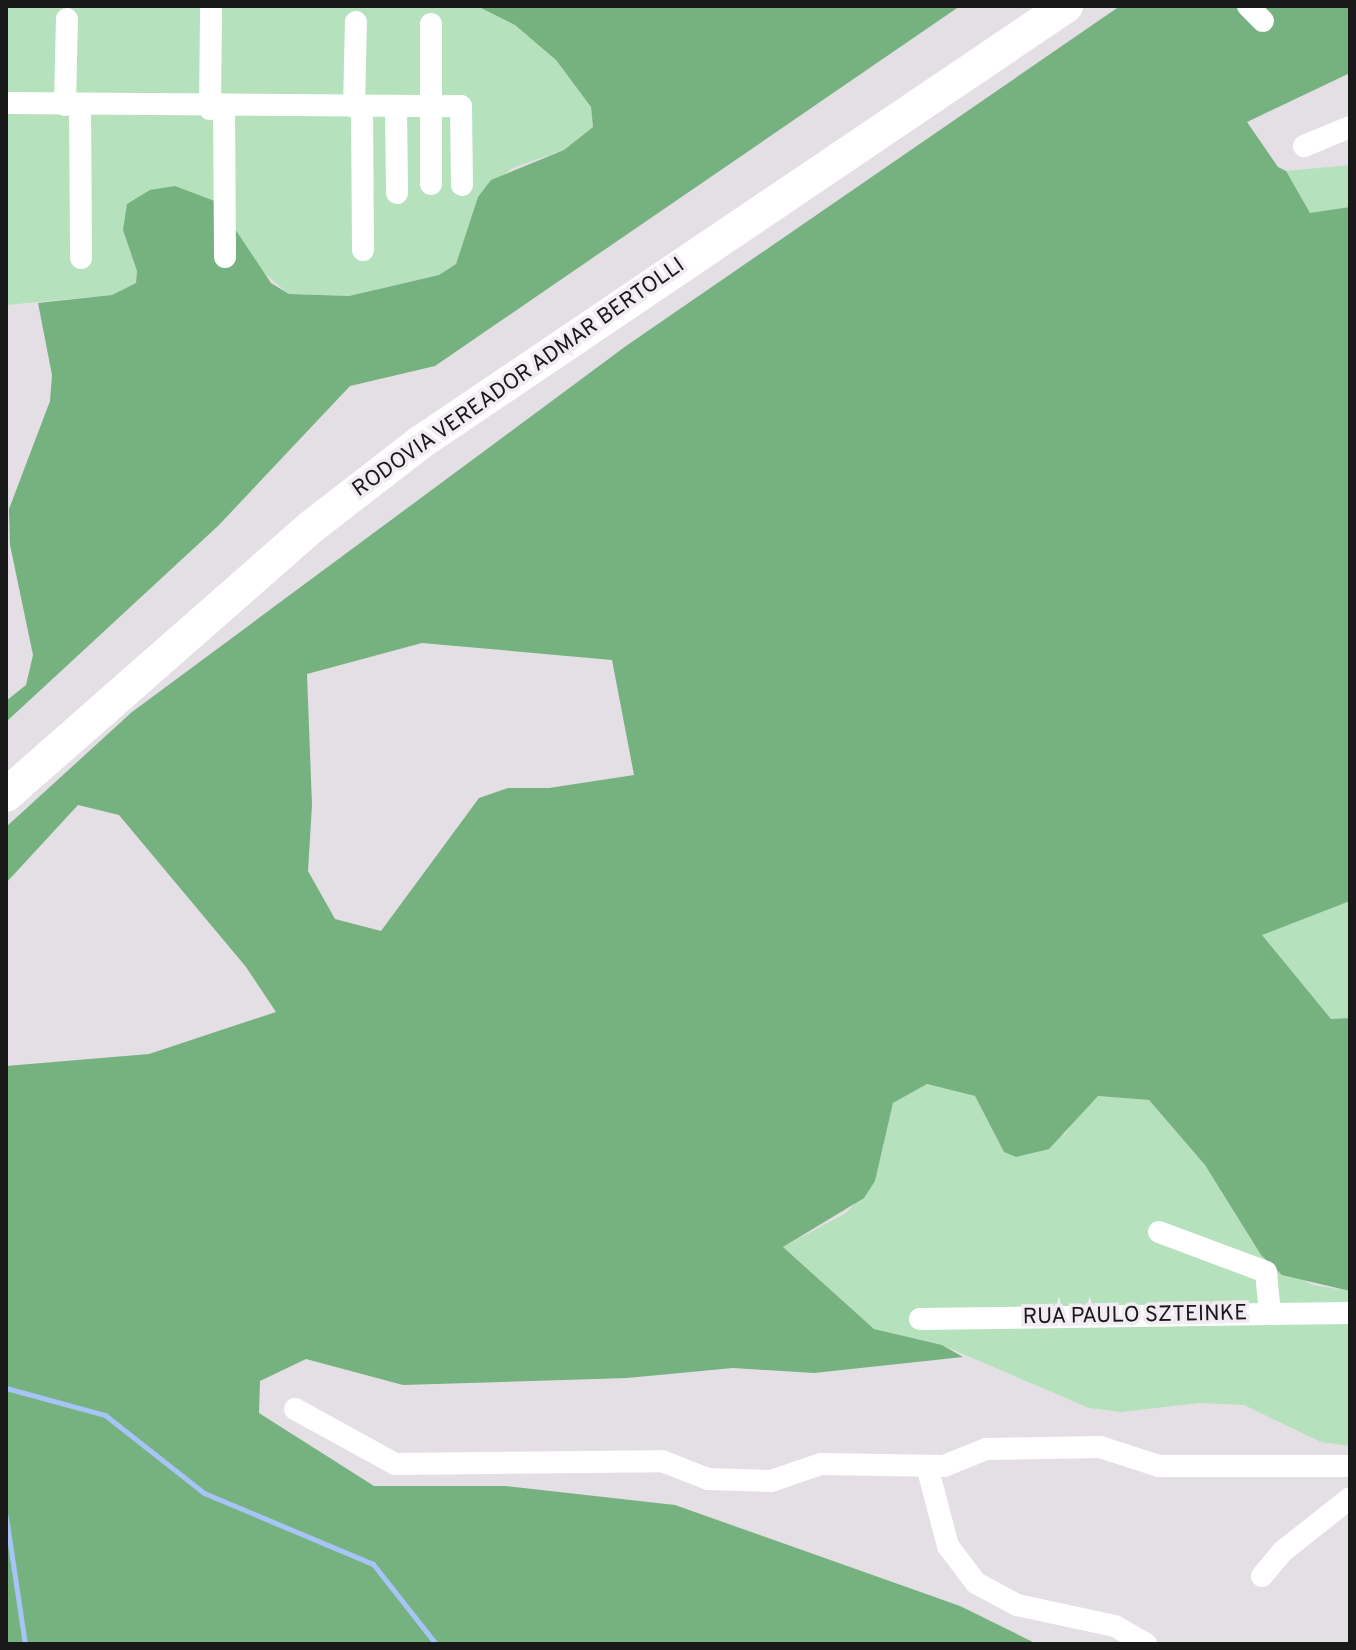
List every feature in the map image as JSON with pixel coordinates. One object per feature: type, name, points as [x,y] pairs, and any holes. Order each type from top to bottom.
[{"type":"highway","name":"RODOVIA VEREADOR ADMAR BERTOLLI","points":[[6,795],[311,527],[421,442],[1066,6]]},
{"type":"street","points":[[211,6],[225,257]]},
{"type":"street","points":[[67,19],[81,258]]},
{"type":"street","points":[[356,22],[363,250]]},
{"type":"street","points":[[431,24],[431,184]]},
{"type":"street","points":[[7,103],[217,109],[461,106],[462,185]]},
{"type":"street","points":[[396,107],[397,193]]},
{"type":"street","points":[[1304,146],[1350,127]]},
{"type":"street","points":[[1159,1232],[1266,1272],[1270,1314]]},
{"type":"street","name":"RUA PAULO SZTEINKE","points":[[920,1319],[1350,1313]]},
{"type":"street","points":[[295,1409],[395,1464],[662,1461],[708,1479],[771,1481],[821,1464],[944,1466],[986,1449],[1100,1447],[1159,1466],[1350,1466]]},
{"type":"street","points":[[927,1466],[944,1536],[976,1583],[1017,1605],[1115,1626],[1146,1644]]},
{"type":"street","points":[[1262,1576],[1283,1551],[1350,1498]]},
{"type":"green space","points":[[6,6],[477,6],[515,25],[556,60],[591,107],[593,127],[564,150],[512,168],[478,198],[456,264],[439,275],[349,296],[289,294],[264,273],[123,230],[137,271],[136,283],[112,295],[6,305]]},
{"type":"green space","points":[[477,6],[960,6],[435,366],[350,386],[219,525],[6,722],[6,701],[26,685],[33,655],[10,545],[9,509],[50,401],[52,375],[38,303],[112,295],[136,283],[137,271],[123,230],[127,204],[150,190],[175,186],[217,202],[271,283],[289,294],[349,296],[439,275],[456,264],[478,197],[491,180],[564,150],[593,127],[591,107],[556,60],[515,25]]},
{"type":"green space","points":[[1120,6],[1350,6],[1350,73],[1247,122],[1278,167],[1286,171],[1310,213],[1350,207],[1350,901],[1262,935],[1331,1019],[1350,1018],[1350,1291],[1282,1275],[1261,1255],[1205,1165],[1149,1100],[1098,1096],[1049,1149],[1016,1157],[1004,1152],[975,1096],[927,1084],[893,1103],[875,1181],[864,1198],[783,1247],[874,1329],[942,1345],[963,1357],[814,1373],[733,1368],[627,1378],[403,1385],[306,1359],[260,1381],[259,1413],[374,1486],[505,1486],[675,1505],[960,1606],[1037,1644],[6,1644],[6,1066],[149,1054],[276,1012],[246,967],[119,815],[78,805],[6,883],[6,827],[132,712],[626,346]],"holes":[[[422,643],[612,660],[634,775],[549,788],[508,788],[479,798],[381,931],[335,919],[308,871],[312,805],[307,674]]]},
{"type":"green space","points":[[1350,165],[1350,207],[1310,214],[1286,179],[1286,171]]},
{"type":"green space","points":[[1350,901],[1350,1018],[1331,1019],[1261,935]]},
{"type":"green space","points":[[927,1084],[975,1096],[1004,1152],[1065,1134],[1082,1108],[1098,1096],[1149,1100],[1205,1165],[1261,1255],[1312,1285],[1350,1291],[1350,1446],[1321,1442],[1244,1405],[1199,1403],[1121,1412],[1089,1408],[942,1345],[874,1329],[783,1247],[846,1213],[875,1181],[893,1103]]},
{"type":"waterway","points":[[6,1388],[105,1415],[204,1493],[373,1564],[436,1644]]},
{"type":"waterway","points":[[6,1517],[25,1644]]}]
